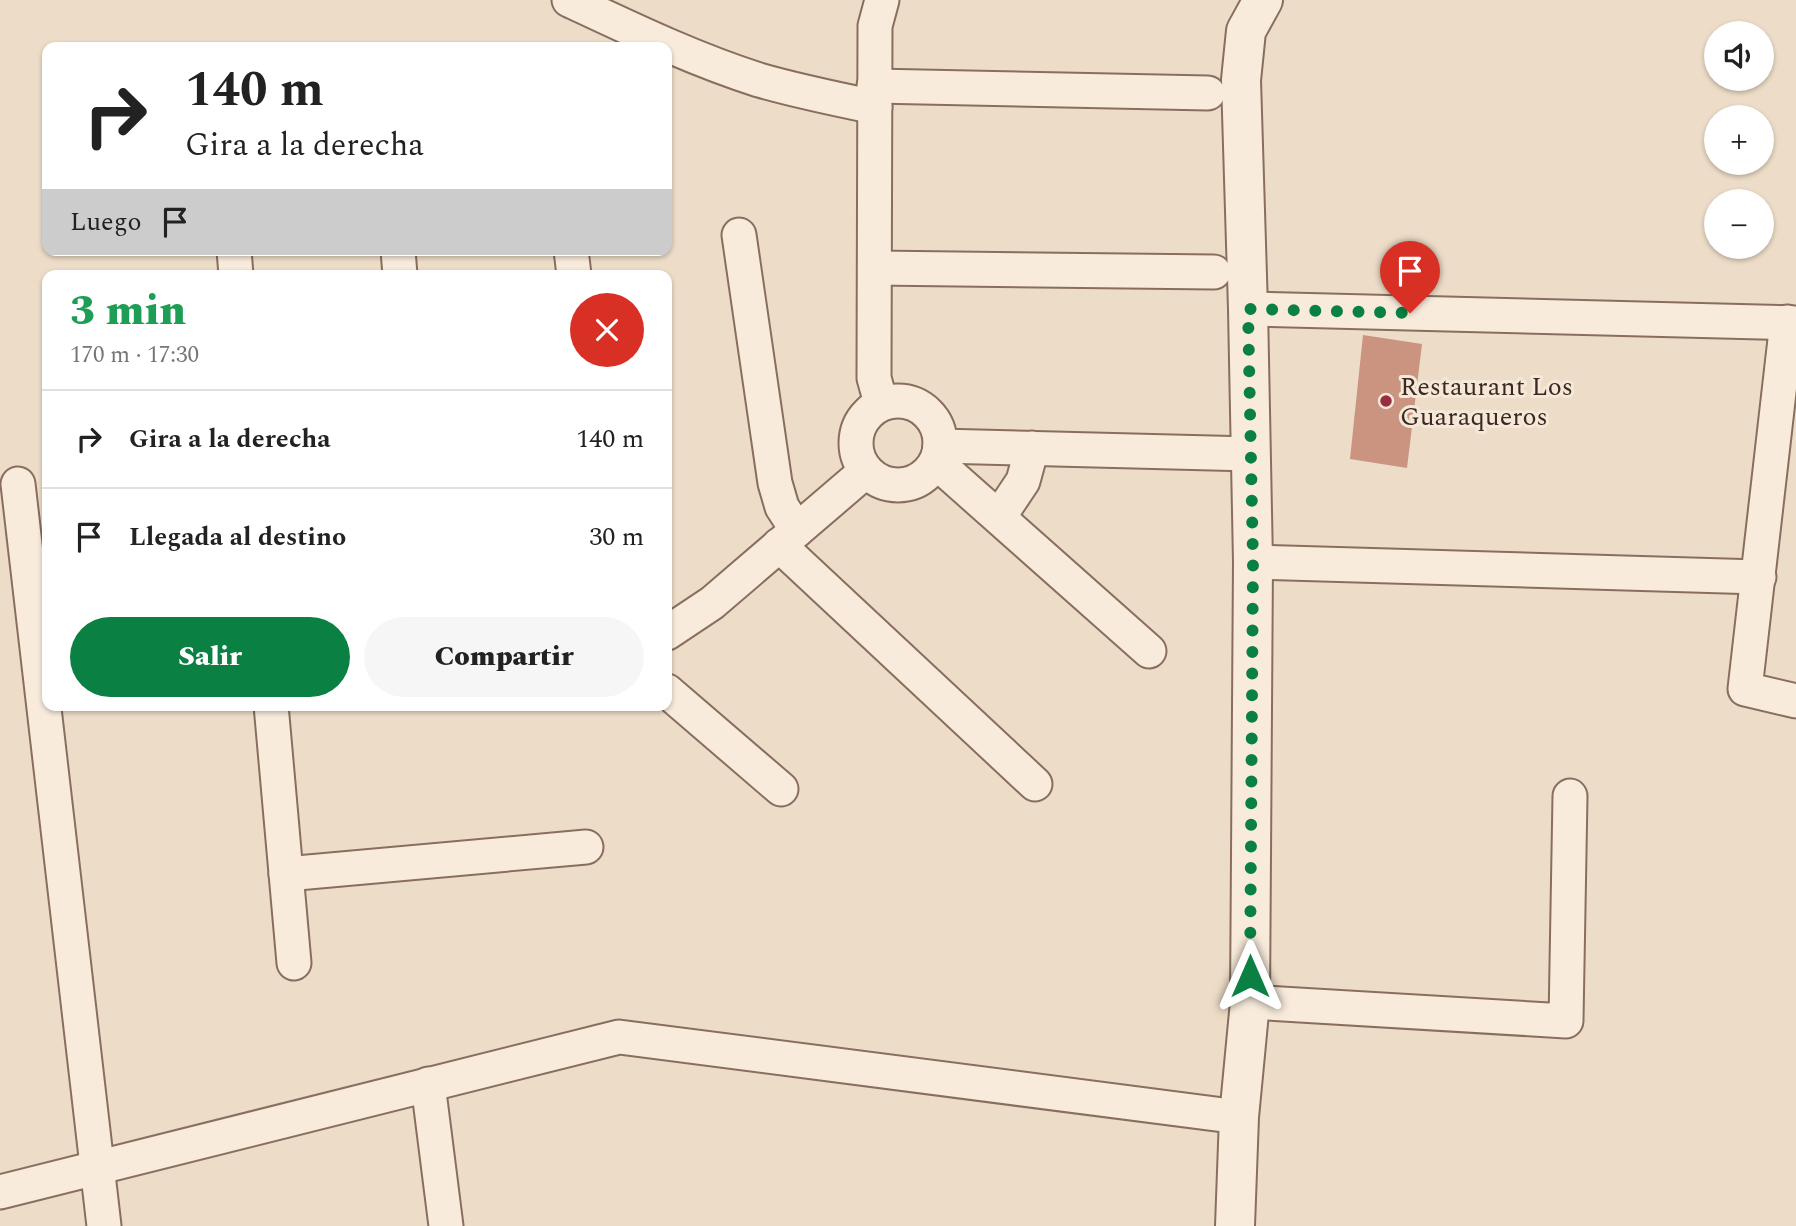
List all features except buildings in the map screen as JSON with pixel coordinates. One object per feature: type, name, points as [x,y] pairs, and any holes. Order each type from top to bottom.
[{"type":"street","points":[[569,0],[658,42]]},
{"type":"street","points":[[881,403],[874,378],[875,26],[882,0]]},
{"type":"street","points":[[1236,1226],[1239,1117],[1250,1002],[1253,562],[1241,80],[1245,31],[1263,0]]},
{"type":"street","points":[[672,48],[716,65],[802,91],[875,96],[1208,93]]},
{"type":"street","points":[[739,235],[775,482],[788,537],[1035,784]]},
{"type":"street","points":[[875,268],[1214,272]]},
{"type":"street","points":[[1248,309],[1792,322],[1745,689],[1796,701]]},
{"type":"street","points":[[900,400],[916,405],[930,415],[938,429],[938,454],[926,475],[911,484],[895,486],[878,481],[866,471],[857,456],[855,440],[859,424],[869,411],[881,403],[900,400]]},
{"type":"street","points":[[938,454],[1032,448],[1251,454]]},
{"type":"street","points":[[999,517],[1023,481],[1032,448]]},
{"type":"street","points":[[938,454],[999,517],[1149,651]]},
{"type":"street","points":[[672,630],[712,603],[866,471]]},
{"type":"street","points":[[18,484],[42,692]]},
{"type":"street","points":[[1253,562],[1759,577]]},
{"type":"street","points":[[672,695],[781,789]]},
{"type":"street","points":[[44,711],[104,1226]]},
{"type":"street","points":[[272,711],[294,963]]},
{"type":"street","points":[[1250,1002],[1566,1021],[1570,796]]},
{"type":"street","points":[[286,874],[586,847]]},
{"type":"street","points":[[0,1192],[619,1037],[1239,1117]]},
{"type":"street","points":[[428,1084],[446,1226]]},
{"type":"place","name":"Restaurant Los Guaraqueros","points":[[1386,401]]},
{"type":"route","points":[[1250,976],[1253,562],[1248,309],[1410,313]]}]
